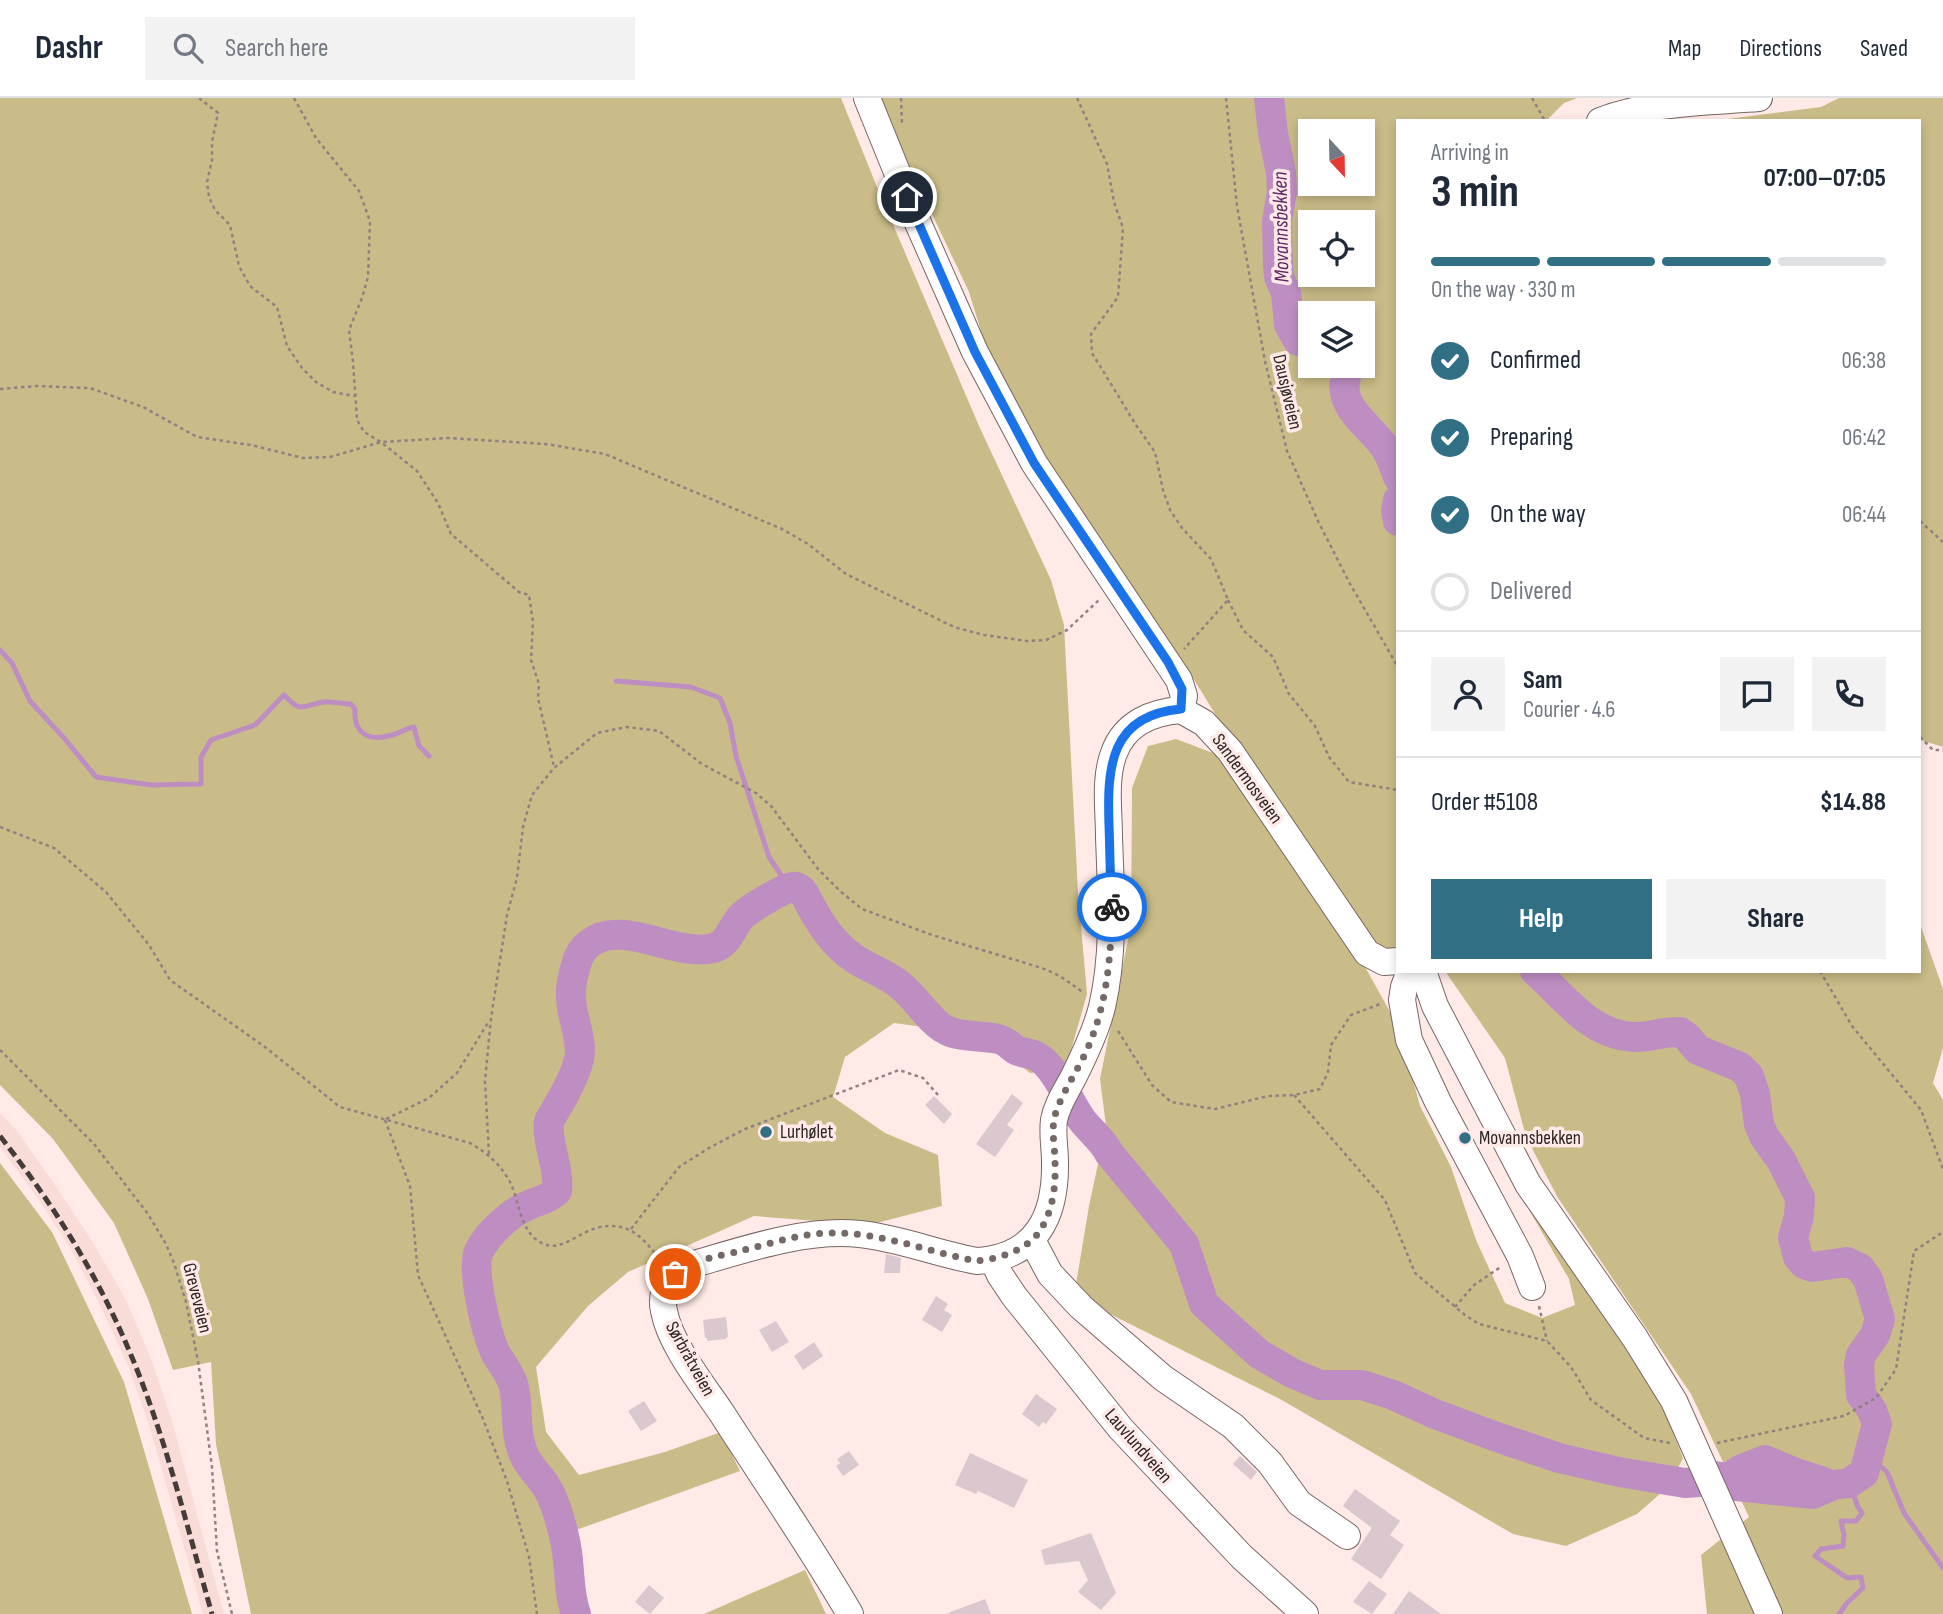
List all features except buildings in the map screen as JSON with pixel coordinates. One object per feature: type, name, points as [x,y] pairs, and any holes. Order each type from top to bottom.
[{"type":"street","points":[[867,98],[914,214],[975,352],[1034,463],[1168,662],[1182,689],[1181,709],[1163,711],[1140,720],[1124,736],[1113,755],[1108,798],[1111,954],[1102,1007],[1095,1031],[1059,1104],[1053,1126],[1053,1194],[1045,1222],[1032,1240],[993,1260]]},
{"type":"street","points":[[1606,119],[1651,108],[1759,98]]},
{"type":"street","name":"Sandermosveien","points":[[1181,709],[1204,723],[1230,751],[1367,953],[1384,962],[1396,961]]},
{"type":"street","points":[[1424,973],[1435,1006],[1528,1184],[1674,1401],[1769,1614]]},
{"type":"street","points":[[1406,983],[1409,1040],[1520,1256],[1532,1287]]},
{"type":"street","name":"Sørbråtveien","points":[[850,1614],[799,1528],[766,1483],[677,1342],[664,1311],[665,1291],[675,1274],[691,1265],[808,1236],[832,1233],[862,1234],[976,1261],[993,1260]]},
{"type":"street","points":[[1032,1240],[1050,1274],[1081,1307],[1154,1371],[1238,1431],[1270,1463],[1299,1503],[1347,1536]]},
{"type":"street","name":"Lauvlundveien","points":[[993,1260],[1014,1296],[1121,1429],[1242,1557],[1305,1614]]},
{"type":"path","points":[[199,98],[218,113],[207,182],[209,197],[215,210],[230,225],[239,266],[250,286],[277,307],[287,346],[302,368],[316,382],[333,392],[354,396]]},
{"type":"path","points":[[294,98],[316,138],[359,191],[370,221],[368,277],[349,330],[357,420],[364,432],[417,471],[438,503],[450,534],[519,592],[529,595],[533,622],[531,660],[539,684],[538,698],[554,768]]},
{"type":"path","points":[[1077,98],[1107,164],[1114,202],[1124,228],[1118,297],[1091,334],[1092,353],[1155,452],[1170,510],[1182,528],[1211,559],[1243,630],[1273,657],[1289,694],[1315,726],[1329,757],[1349,782],[1396,790]]},
{"type":"path","name":"Dausjøveien","points":[[1226,98],[1237,206],[1265,361],[1287,451],[1318,521],[1396,663]]},
{"type":"path","points":[[1532,98],[1544,119]]},
{"type":"path","points":[[0,389],[36,386],[90,388],[142,407],[197,437],[263,447],[303,458],[330,457],[381,442],[448,438],[546,444],[605,454],[782,529],[808,544],[846,573],[954,627],[984,635],[1046,640],[1067,630],[1087,610],[1117,587]]},
{"type":"path","points":[[1921,522],[1943,542]]},
{"type":"path","points":[[1168,662],[1184,649],[1228,600]]},
{"type":"path","points":[[489,1154],[485,1081],[491,1018],[507,915],[517,878],[523,827],[532,795],[554,768],[597,733],[627,727],[659,731],[702,764],[764,799],[803,853],[862,909],[932,935],[1042,968],[1060,976],[1102,1007],[1152,1085],[1171,1102],[1215,1109],[1268,1096],[1320,1089],[1328,1072],[1331,1045],[1351,1015],[1406,983]]},
{"type":"path","points":[[1921,738],[1933,750],[1943,750]]},
{"type":"path","points":[[0,827],[54,848],[106,892],[149,945],[170,980],[265,1047],[340,1107],[470,1143],[489,1154],[508,1178],[518,1198],[522,1219],[532,1236],[546,1245],[564,1244],[587,1231],[609,1224],[631,1229],[657,1257]]},
{"type":"path","points":[[1821,973],[1852,1026],[1921,1110],[1943,1169]]},
{"type":"path","points":[[385,1119],[429,1098],[457,1073],[491,1018]]},
{"type":"path","name":"Greveveien","points":[[0,1050],[94,1144],[148,1214],[174,1263],[186,1302],[198,1361],[212,1467],[216,1551],[232,1614]]},
{"type":"path","points":[[631,1229],[679,1167],[746,1129],[899,1070],[923,1078],[938,1095]]},
{"type":"path","points":[[1294,1094],[1385,1200],[1415,1273],[1479,1324],[1547,1341]]},
{"type":"path","points":[[385,1119],[410,1186],[418,1275],[483,1419],[507,1481],[529,1557],[537,1614]]},
{"type":"path","points":[[1532,1287],[1547,1341],[1571,1367],[1591,1400],[1644,1438],[1703,1468],[1844,1416],[1876,1398],[1896,1369],[1914,1251],[1943,1232]]},
{"type":"path","points":[[1455,1307],[1474,1285],[1489,1273],[1520,1256]]},
{"type":"shaded area","points":[[0,98],[841,98],[979,426],[1051,580],[1064,625],[1078,892],[1087,994],[1066,1068],[1030,1073],[982,1035],[894,1023],[845,1057],[833,1097],[885,1133],[938,1155],[942,1206],[869,1225],[754,1216],[628,1272],[588,1306],[536,1367],[546,1432],[579,1475],[665,1452],[721,1432],[740,1471],[554,1538],[585,1614],[251,1614],[216,1444],[211,1362],[173,1370],[148,1299],[114,1223],[53,1139],[0,1085]]},
{"type":"shaded area","points":[[877,98],[1577,98],[1564,103],[1548,119],[1396,119],[1396,947],[1386,950],[1367,941],[1193,678],[1090,530],[1030,436],[992,367],[969,292]]},
{"type":"shaded area","points":[[1839,98],[1943,98],[1943,747],[1921,740],[1921,119],[1728,119],[1821,107]]},
{"type":"shaded area","points":[[1176,739],[1221,756],[1359,956],[1399,1028],[1420,1106],[1451,1167],[1476,1240],[1505,1303],[1542,1318],[1575,1305],[1569,1279],[1528,1208],[1541,1207],[1646,1363],[1683,1458],[1669,1486],[1637,1514],[1566,1546],[1513,1534],[1280,1399],[1074,1296],[1106,1126],[1100,1079],[1131,925],[1132,788],[1148,746]]},
{"type":"shaded area","points":[[1921,927],[1943,989],[1943,1048],[1933,1083],[1943,1100],[1943,1614],[1707,1614],[1701,1555],[1749,1517],[1691,1394],[1558,1198],[1526,1137],[1505,1058],[1446,973],[1921,973]]},
{"type":"shaded area","points":[[0,1113],[17,1131],[55,1185],[126,1300],[151,1359],[172,1421],[224,1614],[203,1614],[149,1425],[129,1368],[72,1251],[0,1147]]},
{"type":"shaded area","points":[[0,1163],[52,1232],[124,1382],[192,1614],[0,1614]]},
{"type":"shaded area","points":[[805,1570],[826,1614],[704,1614]]},
{"type":"waterway","name":"Movannsbekken","points":[[1269,98],[1281,173],[1282,192],[1277,221],[1279,277],[1286,293],[1289,325],[1298,341]]},
{"type":"waterway","name":"Movannsbekken","points":[[1345,378],[1344,390],[1352,410],[1384,446],[1396,472]]},
{"type":"waterway","points":[[0,650],[12,663],[30,701],[96,777],[151,785],[201,784],[201,757],[211,740],[255,725],[284,695],[299,707],[323,702],[351,704],[355,709],[357,725],[364,734],[370,736],[384,737],[414,727],[419,746],[429,756]]},
{"type":"waterway","points":[[616,681],[691,687],[720,698],[730,723],[736,756],[769,857],[789,887]]},
{"type":"waterway","name":"Movannsbekken","points":[[576,1614],[571,1595],[566,1546],[555,1503],[524,1455],[519,1438],[513,1382],[494,1350],[487,1329],[478,1285],[479,1251],[494,1230],[508,1218],[557,1191],[549,1121],[570,1083],[579,1059],[580,1046],[571,991],[577,962],[585,947],[603,936],[618,935],[634,936],[684,948],[714,948],[727,939],[741,917],[768,898],[792,887],[802,891],[834,941],[855,959],[901,986],[940,1027],[959,1034],[1001,1040],[1016,1050],[1034,1055],[1043,1061],[1056,1076],[1082,1120],[1184,1244],[1204,1304],[1259,1354],[1292,1373],[1320,1385],[1362,1385],[1494,1436],[1559,1458],[1619,1472],[1685,1483],[1699,1482],[1715,1476],[1729,1478],[1736,1486],[1813,1494],[1834,1485],[1849,1483],[1864,1473],[1877,1424],[1872,1410],[1861,1395],[1859,1365],[1861,1355],[1875,1335],[1880,1319],[1868,1279],[1860,1268],[1847,1262],[1812,1267],[1804,1264],[1798,1257],[1793,1238],[1799,1216],[1800,1198],[1781,1160],[1764,1136],[1749,1076],[1740,1067],[1698,1050],[1680,1032],[1637,1037],[1606,1030],[1580,1014],[1537,973]]},
{"type":"waterway","points":[[1870,1457],[1887,1472],[1904,1513],[1943,1568]]},
{"type":"waterway","name":"Movannsbekken","points":[[1729,1478],[1740,1470],[1765,1460],[1824,1482]]},
{"type":"waterway","points":[[1839,1614],[1863,1588],[1861,1577],[1847,1578],[1815,1556],[1821,1549],[1843,1546],[1841,1521],[1856,1521],[1862,1513],[1849,1483]]},
{"type":"railway","points":[[0,1136],[73,1241],[118,1325],[144,1386],[165,1450],[212,1614]]},
{"type":"way so far","points":[[675,1274],[691,1265],[733,1253],[832,1233],[862,1234],[976,1261],[993,1260],[1032,1240],[1040,1233],[1053,1194],[1055,1116],[1086,1052],[1102,1007],[1111,954],[1112,907]]},
{"type":"place","name":"Lurhølet","points":[[766,1132]]},
{"type":"place","name":"Movannsbekken","points":[[1465,1138]]},
{"type":"route","points":[[907,197],[975,352],[1034,463],[1168,662],[1182,689],[1184,696],[1181,709],[1163,711],[1140,720],[1124,736],[1113,755],[1108,798],[1112,907]]}]
